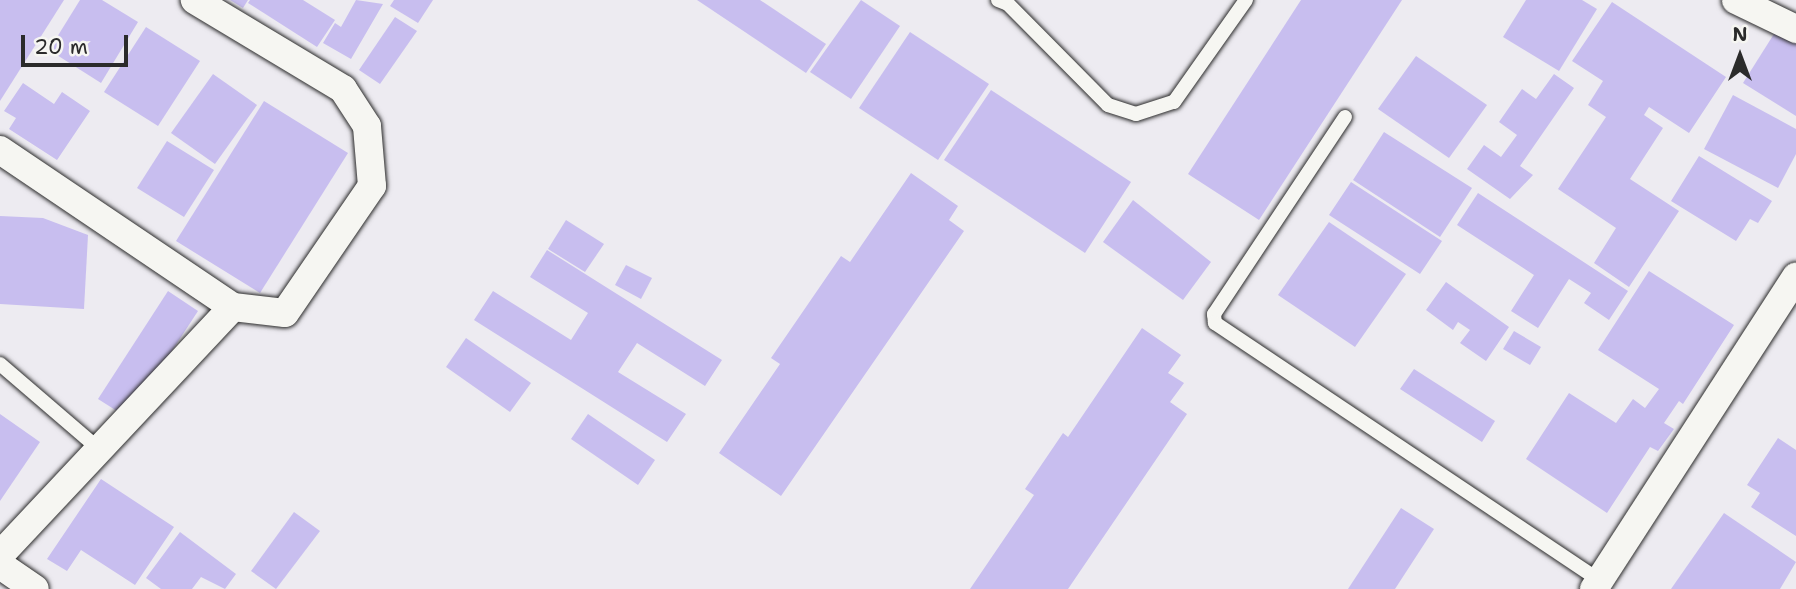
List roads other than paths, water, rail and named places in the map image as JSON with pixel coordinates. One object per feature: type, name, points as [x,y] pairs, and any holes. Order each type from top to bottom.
[{"type":"street","points":[[0,150],[233,307],[285,313],[372,186],[367,126],[343,89],[195,0]]},
{"type":"street","points":[[1736,0],[1796,29]]},
{"type":"street","points":[[1602,586],[1794,285]]},
{"type":"street","points":[[0,555],[101,451],[233,307]]},
{"type":"street","points":[[0,565],[35,589]]},
{"type":"lane","points":[[998,0],[1108,105],[1136,114],[1174,102],[1246,0]]},
{"type":"lane","points":[[1345,117],[1214,314],[1215,323],[1602,586]]},
{"type":"lane","points":[[0,364],[101,451]]}]
